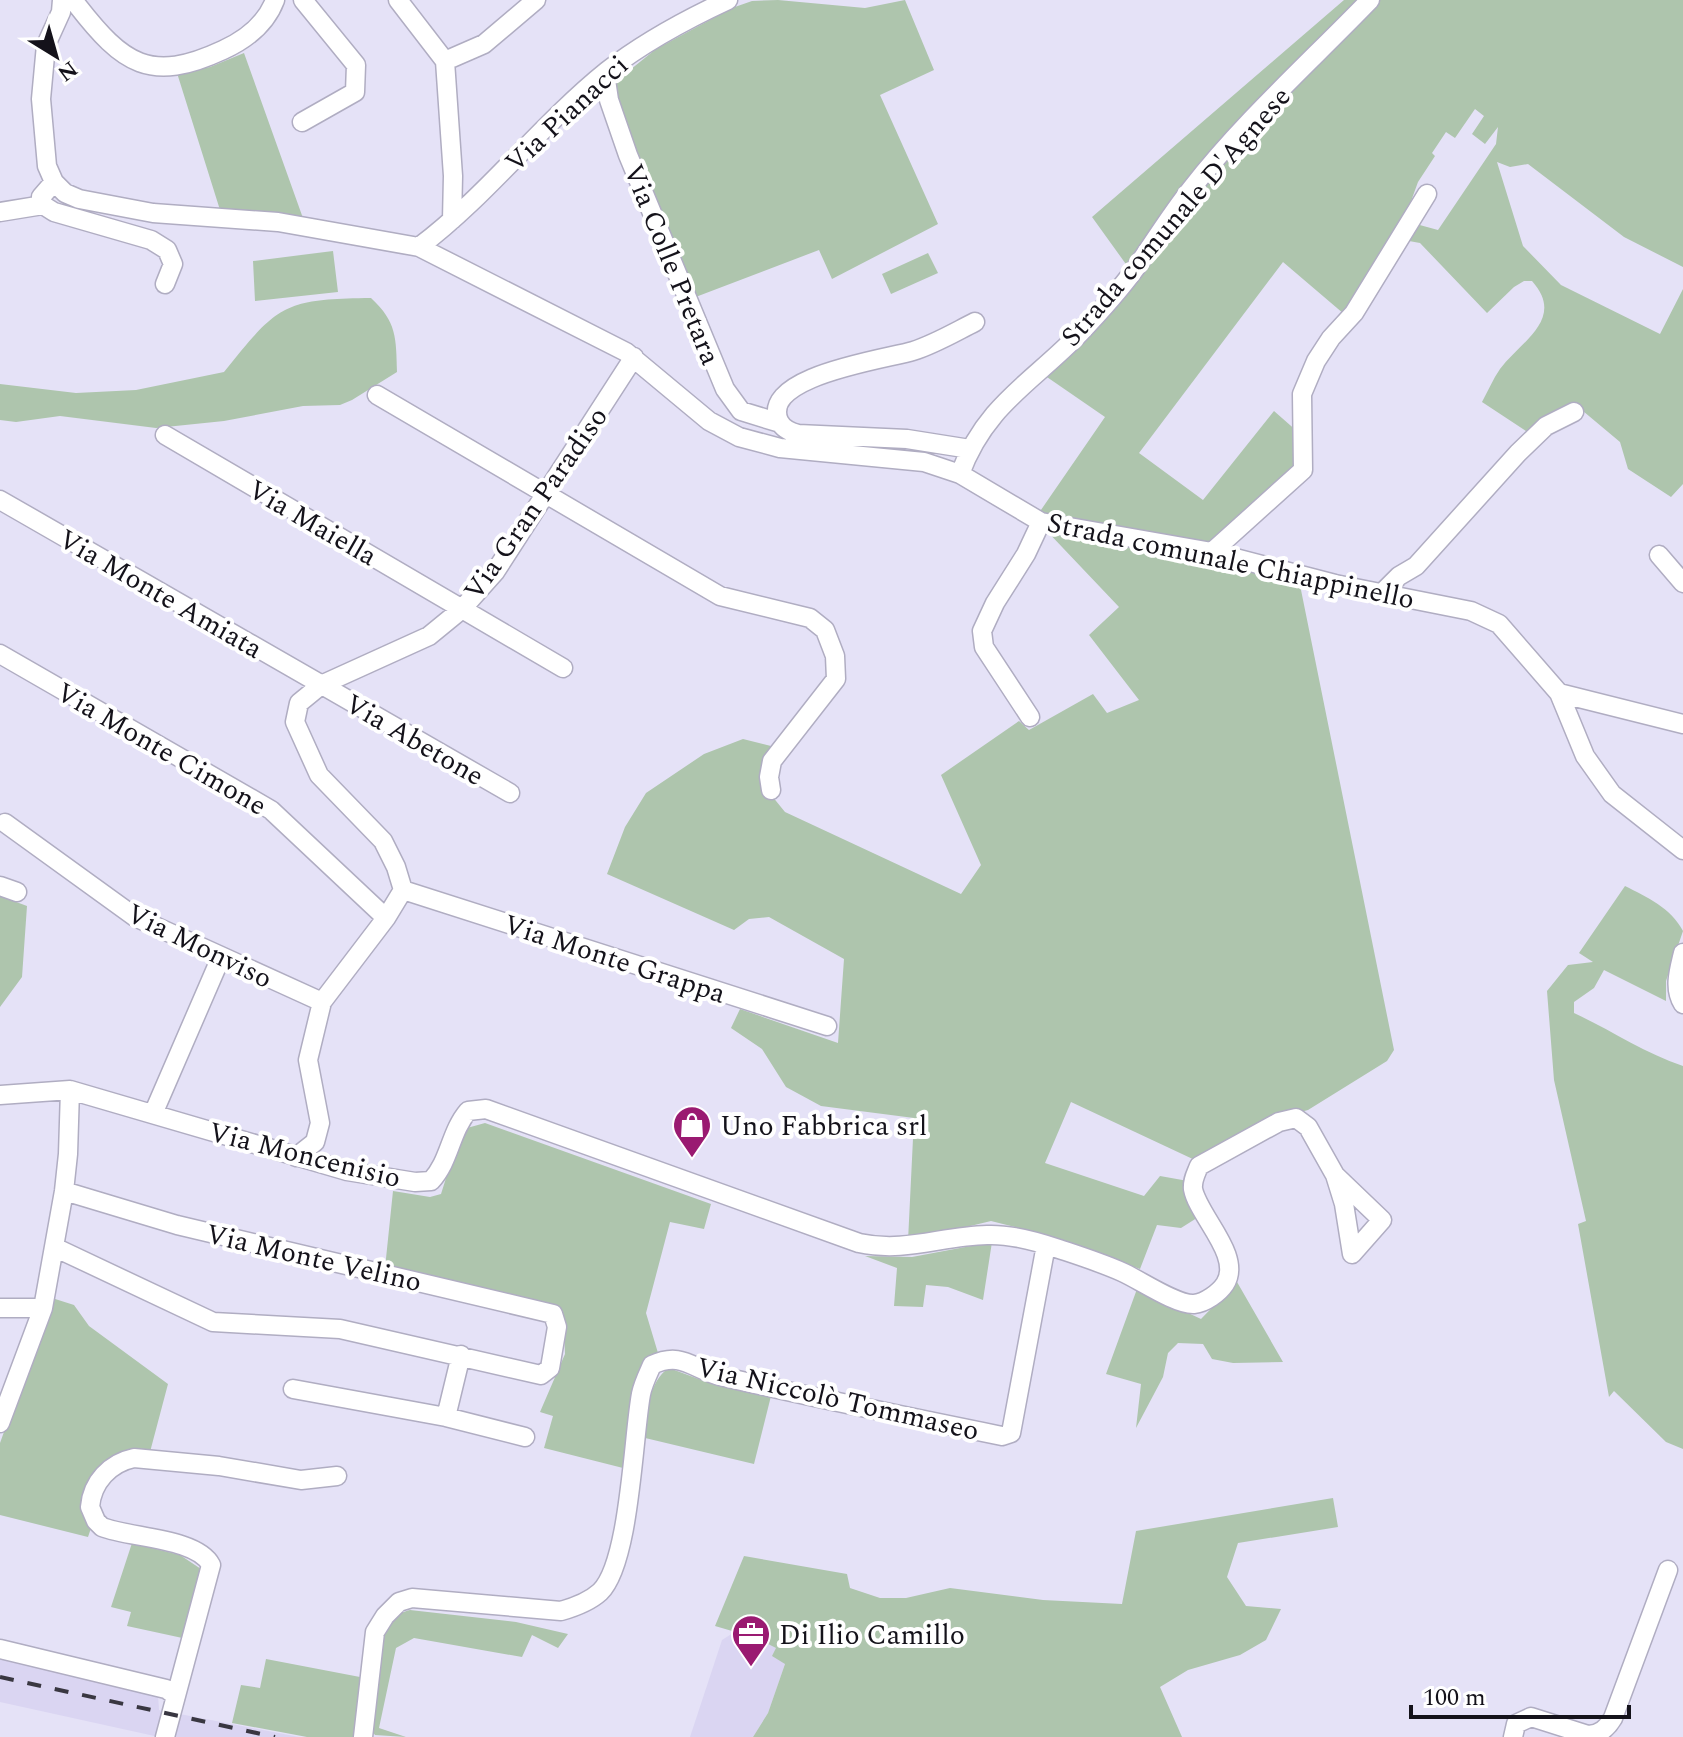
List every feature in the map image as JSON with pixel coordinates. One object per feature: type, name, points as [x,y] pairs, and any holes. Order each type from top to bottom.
[{"type":"street","points":[[43,205],[42,193],[54,182],[45,153],[41,88],[46,45],[72,4],[114,49],[149,66],[163,68],[194,63],[236,43],[269,16],[275,0]]},
{"type":"street","points":[[302,122],[355,92],[356,65],[303,0]]},
{"type":"street","points":[[398,0],[445,61],[453,176],[452,220]]},
{"type":"street","points":[[445,61],[484,44],[536,0]]},
{"type":"street","name":"Via Pianacci","points":[[419,247],[452,220],[605,73],[640,47],[728,0]]},
{"type":"street","name":"Strada comunale D'Agnese","points":[[960,474],[970,449],[995,412],[1079,334],[1133,272],[1190,190],[1240,131],[1370,0]]},
{"type":"street","name":"Via Colle Pretara","points":[[605,73],[609,100],[628,155],[725,389],[741,411],[780,423],[798,434],[907,439],[970,449]]},
{"type":"street","name":"Strada comunale Chiappinello","points":[[54,182],[65,193],[79,199],[153,213],[278,222],[419,247],[634,357],[709,421],[739,437],[780,448],[907,459],[960,474],[1041,522],[1212,552],[1471,611],[1499,624],[1559,693],[1585,756],[1612,794],[1683,850]]},
{"type":"street","points":[[1212,552],[1303,470],[1302,394],[1316,361],[1331,338],[1354,313],[1427,194]]},
{"type":"street","points":[[0,212],[43,205],[62,215],[161,244],[173,264],[165,284]]},
{"type":"street","points":[[780,423],[778,402],[795,387],[861,361],[915,350],[975,322]]},
{"type":"street","name":"Via Gran Paradiso","points":[[403,890],[383,841],[319,775],[295,722],[299,703],[321,685],[429,636],[462,609],[495,572],[634,357]]},
{"type":"street","points":[[377,395],[720,596],[810,618],[825,630],[835,656],[836,679],[772,761],[769,777],[771,790]]},
{"type":"street","points":[[1382,593],[1399,576],[1416,566],[1509,462],[1546,426],[1574,412]]},
{"type":"street","name":"Via Maiella","points":[[165,435],[563,668]]},
{"type":"street","name":"Via Monte Amiata","points":[[0,500],[321,685]]},
{"type":"street","points":[[1030,717],[984,647],[982,631],[1041,522]]},
{"type":"street","points":[[1659,555],[1683,583]]},
{"type":"street","name":"Via Monte Cimone","points":[[0,654],[271,810],[386,918]]},
{"type":"street","name":"Via Abetone","points":[[321,685],[510,793]]},
{"type":"street","points":[[1559,693],[1683,724]]},
{"type":"street","name":"Via Monviso","points":[[5,823],[135,917],[322,1002]]},
{"type":"street","points":[[296,1157],[315,1142],[320,1123],[308,1060],[322,1002],[386,918],[403,890]]},
{"type":"street","name":"Via Monte Grappa","points":[[403,890],[827,1026]]},
{"type":"street","points":[[1683,953],[1677,978],[1678,995],[1683,1004]]},
{"type":"street","points":[[153,1114],[221,957]]},
{"type":"street","points":[[0,1423],[5,1394],[43,1308],[64,1191],[70,1090]]},
{"type":"street","name":"Via Moncenisio","points":[[0,1095],[70,1090],[347,1171],[415,1182],[431,1181],[440,1172],[457,1123],[468,1111],[486,1109],[859,1243],[899,1248],[985,1235],[1012,1236],[1046,1245]]},
{"type":"street","name":"Via Moncenisio","points":[[0,1103],[27,1092]]},
{"type":"street","points":[[1046,1245],[1120,1271],[1184,1303],[1196,1304],[1216,1293],[1226,1283],[1229,1266],[1224,1250],[1193,1191],[1193,1179],[1199,1166],[1279,1122],[1296,1118],[1308,1127],[1335,1175]]},
{"type":"street","name":"Via Monte Velino","points":[[64,1191],[177,1225],[553,1314],[557,1327],[550,1368],[541,1375],[461,1355]]},
{"type":"street","name":"Via Niccolò Tommaseo","points":[[366,1736],[375,1632],[399,1602],[412,1598],[561,1611],[578,1606],[600,1592],[609,1579],[626,1517],[641,1391],[652,1365],[667,1358],[728,1378],[1002,1436],[1011,1433],[1046,1245]]},
{"type":"street","points":[[54,1247],[213,1322],[340,1329],[461,1355],[446,1417]]},
{"type":"street","points":[[0,1308],[43,1308]]},
{"type":"street","points":[[293,1389],[446,1417],[525,1437]]},
{"type":"street","points":[[165,1737],[211,1565],[200,1552],[102,1527],[92,1515],[90,1507],[93,1491],[103,1475],[122,1461],[147,1458],[301,1480],[337,1476]]},
{"type":"street","points":[[1513,1737],[1516,1724],[1531,1717],[1588,1735],[1606,1728],[1613,1718],[1668,1570]]},
{"type":"street","points":[[0,1649],[166,1689],[176,1696]]},
{"type":"shaded area","points":[[733,1633],[756,1638],[776,1648],[785,1664],[768,1713],[753,1737],[690,1737],[722,1640]]},
{"type":"shaded area","points":[[0,1659],[158,1695],[159,1710],[299,1737],[159,1737],[0,1702]]},
{"type":"green space","points":[[778,0],[865,8],[905,0],[934,70],[880,95],[938,224],[832,279],[819,250],[693,298],[618,106],[615,82],[656,49],[732,8],[752,1]]},
{"type":"green space","points":[[1344,0],[1683,0],[1683,267],[1624,237],[1528,164],[1510,167],[1497,162],[1523,246],[1561,285],[1660,334],[1683,289],[1683,484],[1671,497],[1628,469],[1620,442],[1577,406],[1529,433],[1482,402],[1500,369],[1537,329],[1544,307],[1541,295],[1532,281],[1524,281],[1487,313],[1420,243],[1409,241],[1416,224],[1438,230],[1496,144],[1498,127],[1485,144],[1472,134],[1484,116],[1475,109],[1455,138],[1446,132],[1432,153],[1435,156],[1418,182],[1406,215],[1344,314],[1283,262],[1139,453],[1203,500],[1274,411],[1307,440],[1310,470],[1215,560],[1300,585],[1394,1050],[1387,1061],[1308,1110],[1274,1119],[1197,1161],[1071,1102],[1045,1163],[1144,1196],[1160,1176],[1188,1181],[1200,1216],[1181,1228],[1157,1225],[1140,1269],[1039,1233],[991,1221],[908,1241],[914,1118],[821,1106],[786,1087],[762,1049],[731,1028],[740,1009],[838,1043],[844,959],[769,917],[749,919],[734,930],[607,874],[625,827],[646,793],[704,754],[743,739],[775,747],[759,780],[785,812],[961,894],[981,865],[941,775],[1019,721],[1029,730],[1093,694],[1107,713],[1139,700],[1089,635],[1119,607],[1044,528],[1032,523],[1105,417],[1044,375],[1128,267],[1092,217]]},
{"type":"green space","points":[[244,53],[304,221],[220,210],[177,73],[210,67]]},
{"type":"green space","points":[[333,251],[338,292],[255,301],[253,261]]},
{"type":"green space","points":[[928,253],[938,273],[891,294],[882,274]]},
{"type":"green space","points":[[371,298],[386,315],[393,331],[397,372],[340,405],[303,406],[224,421],[156,428],[60,416],[16,422],[0,420],[0,384],[76,393],[136,390],[224,372],[257,332],[285,310],[318,301]]},
{"type":"green space","points":[[1625,886],[1665,910],[1683,931],[1666,981],[1666,1001],[1604,970],[1594,988],[1574,1002],[1574,1013],[1683,1066],[1683,1449],[1666,1442],[1614,1391],[1609,1397],[1578,1224],[1586,1221],[1554,1080],[1547,991],[1568,965],[1593,962],[1579,953]]},
{"type":"green space","points":[[0,896],[27,906],[22,977],[0,1007]]},
{"type":"green space","points":[[485,1123],[711,1204],[704,1229],[670,1222],[646,1313],[658,1353],[642,1366],[633,1390],[623,1468],[544,1448],[553,1416],[540,1412],[565,1354],[564,1331],[553,1308],[385,1268],[393,1191],[430,1197],[441,1194],[458,1140],[467,1128]]},
{"type":"green space","points":[[992,1242],[983,1300],[948,1287],[926,1285],[923,1307],[894,1306],[897,1268],[865,1256],[912,1257]]},
{"type":"green space","points":[[1237,1282],[1283,1362],[1233,1363],[1212,1359],[1203,1344],[1178,1343],[1168,1353],[1163,1377],[1136,1428],[1141,1384],[1106,1374],[1137,1289],[1201,1319]]},
{"type":"green space","points":[[52,1298],[74,1305],[89,1326],[168,1384],[150,1452],[114,1460],[88,1537],[0,1515],[0,1443]]},
{"type":"green space","points":[[669,1368],[704,1381],[772,1392],[754,1464],[641,1437],[653,1389]]},
{"type":"green space","points":[[1333,1498],[1338,1527],[1238,1543],[1227,1577],[1246,1606],[1281,1609],[1266,1640],[1240,1655],[1188,1670],[1160,1687],[1182,1737],[753,1737],[768,1713],[785,1664],[772,1656],[776,1648],[756,1638],[715,1626],[744,1556],[847,1574],[850,1588],[880,1598],[906,1598],[950,1588],[1043,1600],[1122,1604],[1136,1531]]},
{"type":"green space","points":[[132,1543],[180,1555],[201,1569],[187,1639],[127,1626],[131,1612],[111,1607]]},
{"type":"green space","points":[[410,1610],[516,1622],[568,1634],[558,1648],[532,1635],[522,1657],[414,1638],[396,1648],[379,1728],[406,1737],[375,1735],[368,1726],[378,1643],[388,1622]]},
{"type":"green space","points":[[266,1659],[360,1677],[354,1737],[307,1737],[232,1723],[241,1685],[260,1688]]},
{"type":"railway","points":[[0,1677],[275,1737]]},
{"type":"place","name":"Uno Fabbrica srl","points":[[692,1159]]},
{"type":"place","name":"Di Ilio Camillo","points":[[751,1668]]}]
